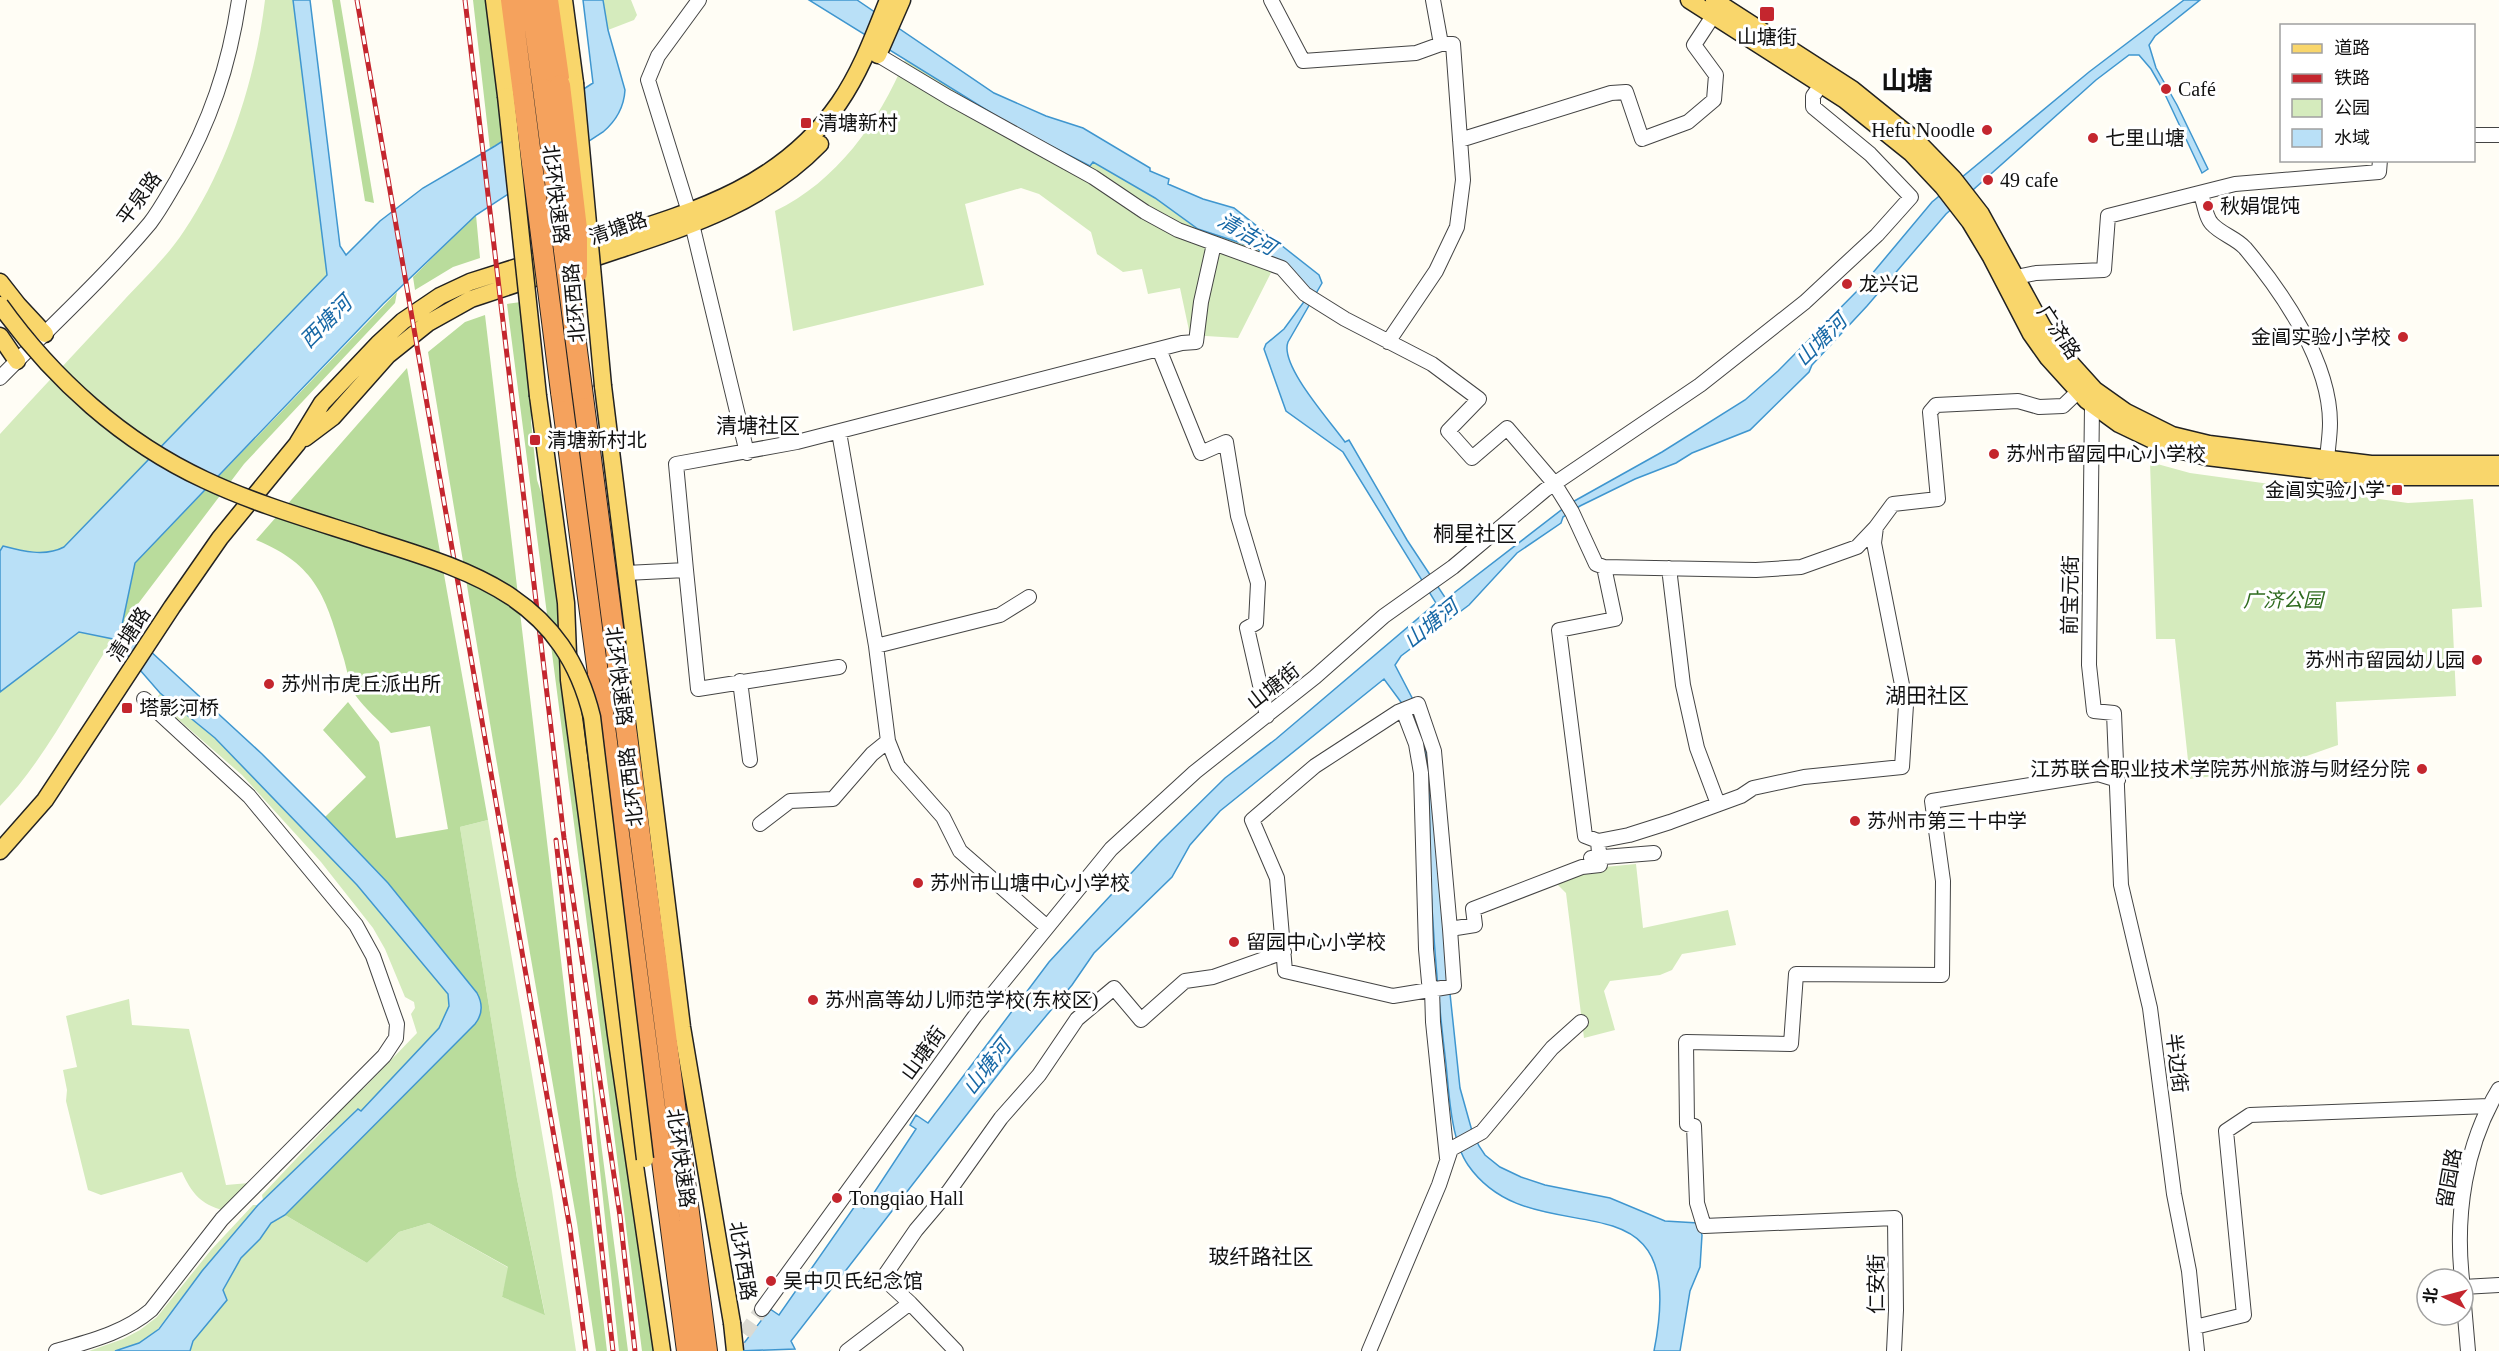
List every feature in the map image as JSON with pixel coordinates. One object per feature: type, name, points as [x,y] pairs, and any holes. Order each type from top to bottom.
[{"type":"highway","name":"北环快速路","points":[[511,0],[514,94],[561,392],[687,1351]]},
{"type":"highway","points":[[531,0],[559,86]]},
{"type":"highway","points":[[549,0],[559,86]]},
{"type":"highway","name":"北环快速路","points":[[559,86],[577,229],[576,342],[707,1351]]},
{"type":"highway","points":[[677,1132],[706,1252],[719,1351]]},
{"type":"highway","points":[[679,1293],[680,1351]]},
{"type":"main road","points":[[494,0],[514,94],[538,396],[566,603],[570,688],[616,1035],[662,1351]]},
{"type":"main road","name":"北环西路","points":[[564,0],[559,86],[603,386],[682,1027],[735,1351]]},
{"type":"main road","name":"清塘路","points":[[0,851],[45,800],[220,538],[297,444],[333,417],[388,355],[444,312],[471,299],[691,218],[729,209],[758,194],[803,160],[835,127],[850,106],[876,49],[888,12],[902,0]]},
{"type":"main road","name":"广济路","points":[[1689,0],[1714,8],[1920,144],[1953,178],[1981,214],[2034,339],[2056,368],[2089,393],[2119,424],[2175,450],[2199,455],[2370,477],[2499,477]]},
{"type":"main road","name":"广济路","points":[[1714,8],[1821,85],[1869,110]]},
{"type":"main road","name":"广济路","points":[[1997,253],[2016,277],[2046,331],[2089,393],[2179,437],[2209,444],[2391,465],[2499,464]]},
{"type":"main road","points":[[0,282],[45,334]]},
{"type":"main road","points":[[0,305],[64,381],[114,424],[162,457],[199,478],[256,502],[442,561],[468,572],[524,607],[559,642],[583,686],[592,717],[645,1159],[658,1317]]},
{"type":"main road","points":[[0,336],[17,361]]},
{"type":"street","name":"平泉路","points":[[0,378],[45,334],[150,222],[168,196],[212,111],[228,62],[239,0]]},
{"type":"street","points":[[699,0],[658,56],[648,80],[691,218],[747,453]]},
{"type":"street","points":[[1271,0],[1303,61],[1416,53],[1441,44],[1453,44],[1463,180],[1457,227],[1436,271],[1388,342]]},
{"type":"street","points":[[1433,0],[1441,44]]},
{"type":"street","points":[[1460,140],[1611,93],[1626,92],[1642,139],[1688,122],[1714,100],[1716,75],[1694,45],[1714,8]]},
{"type":"street","points":[[876,49],[948,97],[1093,177],[1145,212],[1178,230],[1282,268],[1309,297],[1345,319],[1432,364],[1479,399],[1448,430],[1472,458],[1507,428],[1554,483],[1568,506],[1596,564],[1604,567],[1756,570],[1801,567],[1857,547],[1893,504],[1938,499],[1930,412],[1936,405],[2018,401],[2039,407],[2063,406],[2089,393]]},
{"type":"street","name":"山塘街","points":[[762,1309],[975,1016],[1110,849],[1195,772],[1316,677],[1384,616],[1430,584],[1554,483],[1700,385],[1805,302],[1877,235],[1911,196],[1870,154],[1813,107],[1813,96],[1821,85]]},
{"type":"street","points":[[2475,135],[2499,135]]},
{"type":"street","points":[[2016,277],[2036,273],[2104,270],[2108,216],[2235,184],[2379,172],[2380,162]]},
{"type":"street","points":[[2201,194],[2211,224],[2243,246],[2276,289],[2305,334],[2324,384],[2329,406],[2330,423],[2326,459]]},
{"type":"street","points":[[839,667],[698,689],[676,464],[747,453],[839,432],[1182,343],[1196,342],[1201,302],[1214,244]]},
{"type":"street","points":[[1159,349],[1201,453],[1226,442],[1238,516],[1258,583],[1256,623],[1248,628],[1267,716]]},
{"type":"street","name":"前宝元街","points":[[2089,393],[2089,665],[2094,711],[2114,713],[2118,780]]},
{"type":"street","points":[[839,432],[876,646],[888,741],[898,766],[943,817],[960,851],[1047,927]]},
{"type":"street","points":[[1604,567],[1615,619],[1558,630],[1584,836],[1598,841],[1629,835],[1670,822],[1741,796],[1753,788],[1804,777],[1902,768],[1906,705],[1874,543],[1876,526]]},
{"type":"street","points":[[1669,568],[1686,696],[1697,748],[1718,804]]},
{"type":"street","points":[[626,573],[686,570]]},
{"type":"street","points":[[876,646],[1000,615],[1029,597]]},
{"type":"street","points":[[740,681],[750,760]]},
{"type":"street","points":[[56,1351],[120,1330],[141,1319],[151,1310],[222,1219],[384,1056],[393,1044],[396,1034],[396,1018],[373,956],[366,940],[344,909],[234,780],[144,699]]},
{"type":"street","points":[[1290,970],[1318,972],[1397,989],[1455,985],[1453,927],[1434,751],[1430,735],[1408,708]]},
{"type":"street","points":[[1408,708],[1315,766],[1252,820],[1277,878],[1285,971],[1393,996],[1432,987]]},
{"type":"street","points":[[1368,1351],[1435,1196],[1449,1154],[1433,1022],[1421,773],[1408,708]]},
{"type":"street","points":[[760,824],[790,801],[833,799],[872,754],[888,741]]},
{"type":"street","name":"仁安街","points":[[1894,1351],[1895,1218],[1704,1226],[1697,1203],[1694,1126],[1687,1124],[1686,1042],[1791,1044],[1796,974],[1942,975],[1943,881],[1932,801],[2098,774],[2118,780]]},
{"type":"street","name":"半边街","points":[[2118,780],[2121,885],[2150,1008],[2174,1194],[2189,1271],[2197,1351]]},
{"type":"street","points":[[1453,927],[1475,925],[1473,909],[1582,867],[1600,865],[1598,841]]},
{"type":"street","points":[[1453,927],[1479,921],[1476,898],[1535,879],[1580,859],[1654,853]]},
{"type":"street","points":[[956,1351],[883,1278],[916,1230],[948,1191],[1001,1118],[1039,1075],[1077,1019],[1114,988],[1141,1020],[1185,981],[1213,977],[1284,952]]},
{"type":"street","points":[[1449,1154],[1482,1132],[1552,1048],[1581,1022]]},
{"type":"street","name":"留园路","points":[[2462,1267],[2461,1224],[2464,1183],[2474,1145],[2489,1106],[2499,1089]]},
{"type":"street","points":[[2195,1327],[2244,1315],[2226,1131],[2250,1115],[2489,1106]]},
{"type":"street","points":[[2475,1286],[2499,1285]]},
{"type":"street","points":[[847,1351],[910,1303]]},
{"type":"street","points":[[2466,1327],[2468,1351]]},
{"type":"green space","points":[[265,0],[293,0],[327,275],[64,547],[42,552],[3,546],[0,551],[0,434],[160,262],[177,242],[200,206],[227,150],[238,120],[255,59]]},
{"type":"green space","points":[[332,0],[340,0],[374,203],[365,201]]},
{"type":"green space","points":[[473,0],[488,0],[498,79],[502,142],[490,149]]},
{"type":"green space","points":[[603,0],[631,0],[637,15],[634,20],[608,30]]},
{"type":"green space","points":[[905,60],[1090,166],[1093,161],[1155,198],[1198,229],[1256,248],[1277,261],[1238,338],[1190,335],[1180,288],[1148,294],[1142,269],[1123,272],[1097,254],[1091,232],[1039,194],[1021,188],[965,204],[984,285],[793,331],[775,211],[797,199],[817,184],[853,148],[882,106]]},
{"type":"green space","points":[[476,215],[480,258],[453,267],[415,290],[413,277]]},
{"type":"green space","points":[[397,292],[395,303],[244,464],[122,625],[135,563]]},
{"type":"green space","points":[[521,302],[532,395],[531,421],[537,480],[550,519],[564,678],[648,1309],[655,1326],[658,1351],[642,1351],[507,304]]},
{"type":"green space","points":[[485,315],[607,1351],[596,1351],[577,1223],[428,352],[465,322]]},
{"type":"green space","points":[[407,368],[488,820],[460,827],[517,1179],[545,1315],[502,1297],[508,1267],[429,1223],[399,1232],[367,1263],[285,1215],[475,1024],[481,1013],[477,993],[388,883],[325,817],[366,777],[323,730],[348,702],[379,742],[396,838],[448,829],[430,726],[391,733],[364,706],[352,687],[331,617],[316,586],[306,572],[293,561],[256,540]]},
{"type":"green space","name":"广济公园","points":[[2150,462],[2190,473],[2408,503],[2473,499],[2482,607],[2452,609],[2456,696],[2336,702],[2338,745],[2270,769],[2190,779],[2175,639],[2156,639]]},
{"type":"green space","points":[[79,632],[113,639],[46,748],[16,789],[0,806],[0,692]]},
{"type":"green space","points":[[160,693],[215,738],[291,816],[357,885],[448,994],[448,1008],[439,1028],[361,1112],[357,1109],[263,1200],[262,1195],[330,1123],[327,1118],[359,1085],[363,1089],[417,1033],[411,1014],[415,1008],[414,1002],[405,997],[385,949],[373,928],[321,862],[242,775],[156,700]]},
{"type":"green space","points":[[488,820],[552,1191],[576,1351],[190,1351],[190,1345],[241,1258],[260,1239],[271,1223],[285,1215],[367,1263],[399,1232],[429,1223],[509,1268],[502,1297],[545,1314],[517,1179],[460,827]]},
{"type":"green space","points":[[1636,864],[1643,928],[1728,910],[1736,945],[1682,954],[1672,970],[1660,975],[1610,981],[1604,991],[1615,1030],[1584,1038],[1566,893],[1554,881],[1583,869]]},
{"type":"green space","points":[[129,999],[132,1025],[189,1029],[226,1185],[249,1183],[223,1210],[209,1205],[198,1197],[182,1172],[101,1195],[88,1190],[66,1101],[67,1090],[63,1070],[77,1067],[66,1016]]},
{"type":"green space","points":[[589,1050],[628,1351],[619,1351]]},
{"type":"green space","points":[[253,1205],[258,1205],[202,1271],[154,1334],[139,1343],[115,1351],[89,1351],[123,1339],[157,1317],[211,1250]]},
{"type":"water","name":"西塘河","points":[[293,0],[310,0],[340,246],[346,255],[380,221],[423,188],[495,146],[593,83],[583,0],[603,0],[608,30],[625,90],[618,113],[603,132],[476,215],[383,304],[135,563],[122,625],[262,754],[388,883],[477,993],[481,1009],[475,1024],[285,1215],[271,1223],[260,1239],[241,1258],[223,1290],[227,1300],[193,1341],[190,1351],[115,1351],[139,1343],[159,1329],[202,1271],[258,1205],[358,1109],[361,1111],[439,1028],[449,1006],[448,994],[357,885],[215,738],[160,693],[113,639],[79,632],[0,692],[0,551],[3,546],[41,552],[64,547],[327,275]]},
{"type":"water","points":[[809,0],[857,0],[994,93],[1046,116],[1083,128],[1150,168],[1150,171],[1169,179],[1168,184],[1203,199],[1234,208],[1319,275],[1322,283],[1288,342],[1287,352],[1291,365],[1318,408],[1345,442],[1349,440],[1407,540],[1446,599],[1569,504],[1662,452],[1745,400],[1778,371],[1861,287],[1932,202],[2089,72],[2184,0],[2200,0],[2155,36],[2149,45],[2156,68],[2208,169],[2202,173],[2151,69],[2139,55],[2129,55],[2096,80],[1946,214],[1867,306],[1812,365],[1809,372],[1750,430],[1635,479],[1563,517],[1561,523],[1517,553],[1469,605],[1401,656],[1395,665],[1420,713],[1429,740],[1460,1088],[1472,1131],[1485,1155],[1500,1167],[1521,1177],[1545,1185],[1610,1198],[1665,1221],[1698,1223],[1702,1235],[1700,1267],[1690,1291],[1680,1351],[1654,1351],[1660,1292],[1651,1255],[1630,1234],[1601,1223],[1531,1208],[1497,1193],[1468,1165],[1462,1155],[1454,1130],[1438,991],[1425,746],[1412,717],[1384,679],[1220,811],[1190,845],[1172,877],[1094,953],[1072,985],[1010,1059],[791,1341],[795,1349],[738,1351],[770,1309],[779,1315],[857,1203],[864,1208],[916,1129],[910,1125],[916,1115],[928,1123],[1049,962],[1160,842],[1225,778],[1276,739],[1436,603],[1343,452],[1286,411],[1264,349],[1266,344],[1284,329],[1306,299],[1277,261],[1256,248],[1198,229],[1155,198],[1093,162],[1090,166],[1014,127]]},
{"type":"tunnel","points":[[732,1351],[762,1309]]},
{"type":"railway","points":[[357,0],[570,1229],[586,1351]]},
{"type":"railway","points":[[465,0],[564,838],[620,1216],[635,1351]]},
{"type":"railway","points":[[556,840],[613,1351]]},
{"type":"place","name":"山塘街","points":[[1767,14]]},
{"type":"place","name":"Café","points":[[2166,89]]},
{"type":"place","name":"清塘新村","points":[[806,123]]},
{"type":"place","name":"Hefu Noodle","points":[[1987,130]]},
{"type":"place","name":"七里山塘","points":[[2093,138]]},
{"type":"place","name":"49 cafe","points":[[1988,180]]},
{"type":"place","name":"秋娟馄饨","points":[[2208,206]]},
{"type":"place","name":"龙兴记","points":[[1847,284]]},
{"type":"place","name":"金阊实验小学校","points":[[2403,337]]},
{"type":"place","name":"清塘新村北","points":[[535,440]]},
{"type":"place","name":"苏州市留园中心小学校","points":[[1994,454]]},
{"type":"place","name":"金阊实验小学","points":[[2397,490]]},
{"type":"place","name":"苏州市留园幼儿园","points":[[2477,660]]},
{"type":"place","name":"苏州市虎丘派出所","points":[[269,684]]},
{"type":"place","name":"塔影河桥","points":[[127,708]]},
{"type":"place","name":"江苏联合职业技术学院苏州旅游与财经分院","points":[[2422,769]]},
{"type":"place","name":"苏州市第三十中学","points":[[1855,821]]},
{"type":"place","name":"苏州市山塘中心小学校","points":[[918,883]]},
{"type":"place","name":"留园中心小学校","points":[[1234,942]]},
{"type":"place","name":"苏州高等幼儿师范学校(东校区)","points":[[813,1000]]},
{"type":"place","name":"Tongqiao Hall","points":[[837,1198]]},
{"type":"place","name":"吴中贝氏纪念馆","points":[[771,1281]]},
{"type":"district","name":"山塘","points":[[1907,81]]},
{"type":"district","name":"清塘社区","points":[[758,426]]},
{"type":"district","name":"桐星社区","points":[[1475,534]]},
{"type":"district","name":"湖田社区","points":[[1927,696]]},
{"type":"district","name":"玻纤路社区","points":[[1261,1257]]},
{"type":"water label","name":"清洁河","points":[[1247,234]]},
{"type":"water label","name":"山塘河","points":[[1821,340]]},
{"type":"water label","name":"山塘河","points":[[1431,624]]},
{"type":"water label","name":"山塘河","points":[[987,1067]]}]
